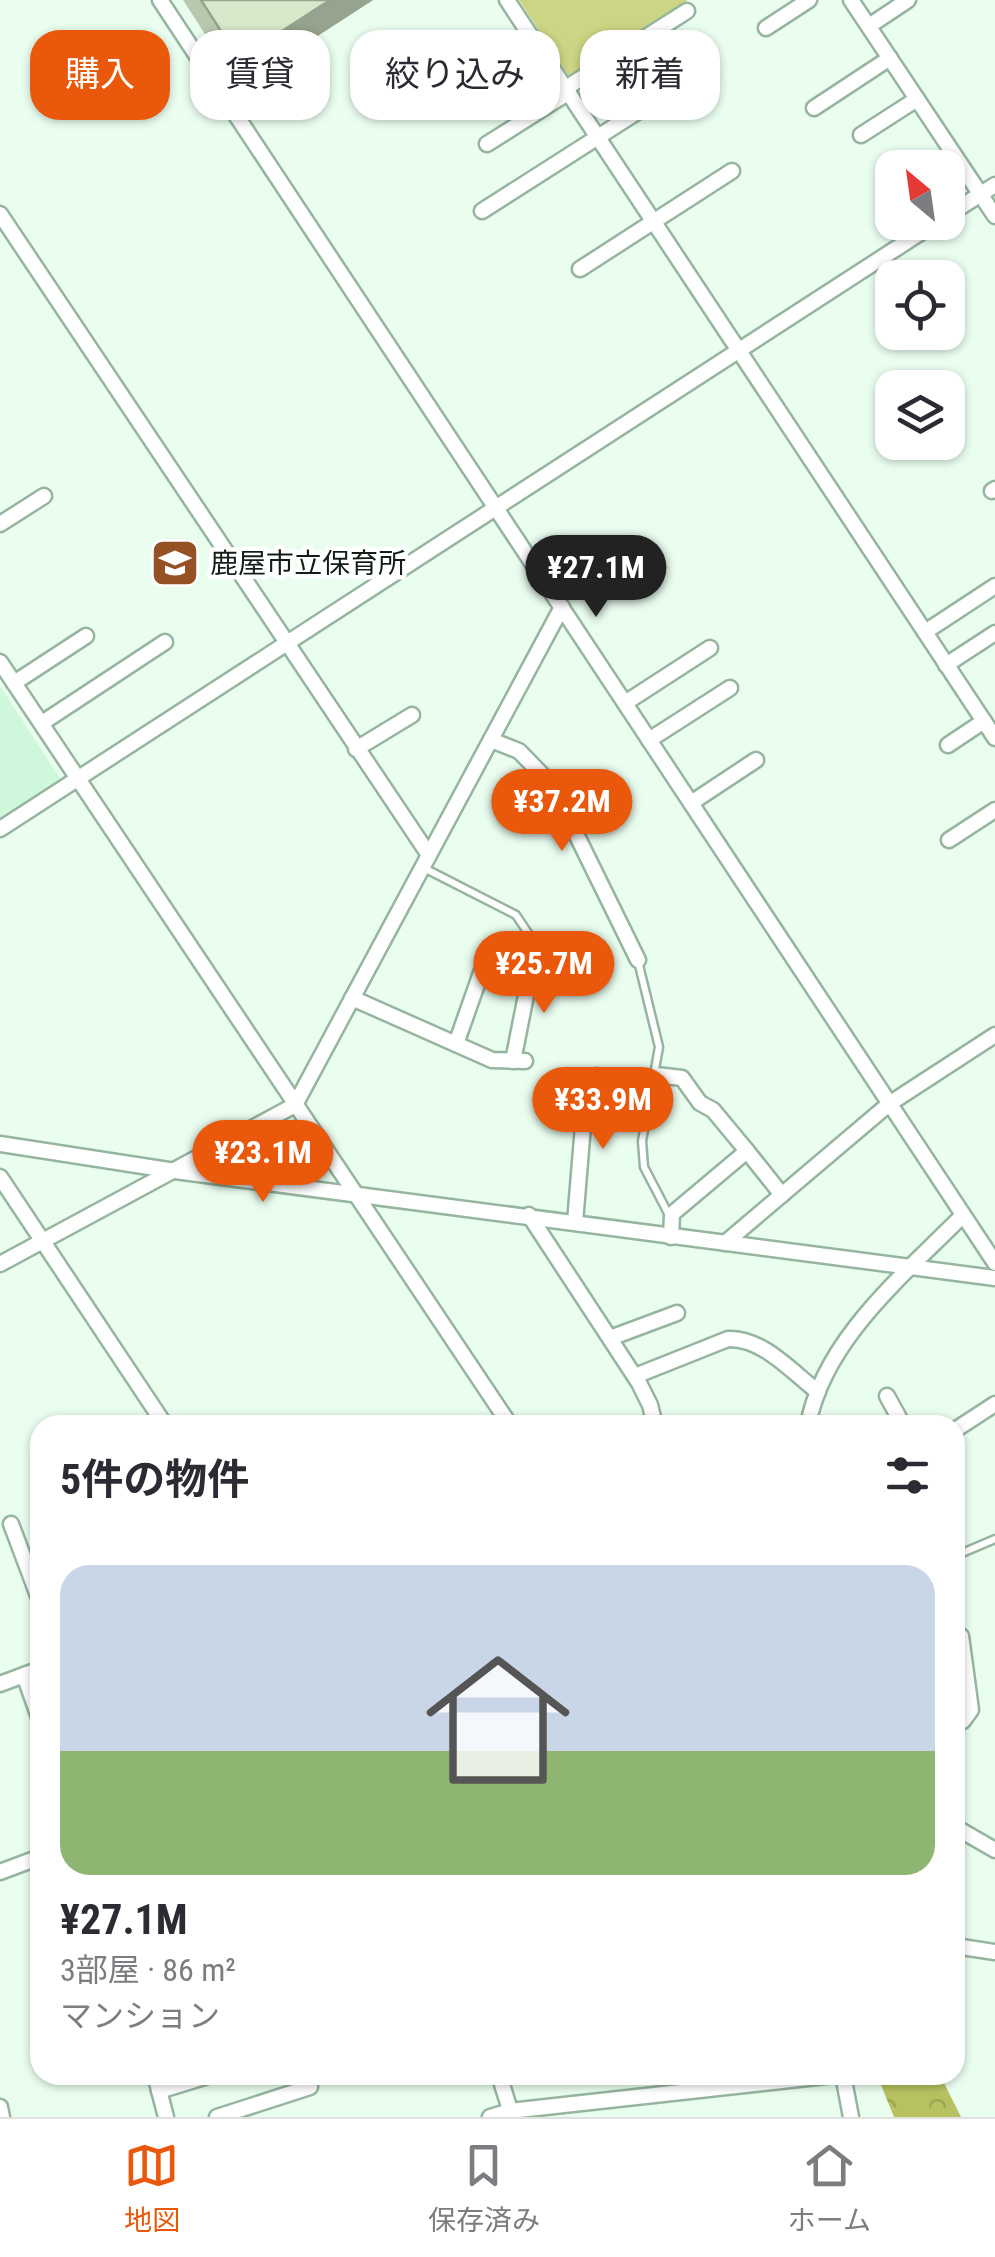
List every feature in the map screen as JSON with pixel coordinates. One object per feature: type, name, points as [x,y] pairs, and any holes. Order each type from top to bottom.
[{"type":"street","points":[[160,0],[995,1263]]},
{"type":"street","points":[[508,0],[995,738]]},
{"type":"street","points":[[766,28],[809,0]]},
{"type":"street","points":[[852,0],[995,216]]},
{"type":"street","points":[[869,26],[908,0]]},
{"type":"street","points":[[488,144],[687,11]]},
{"type":"street","points":[[814,108],[890,58]]},
{"type":"street","points":[[860,135],[917,99]]},
{"type":"street","points":[[482,211],[625,120]]},
{"type":"street","points":[[580,269],[732,171]]},
{"type":"street","points":[[965,204],[995,184]]},
{"type":"street","points":[[0,214],[356,749],[426,861]]},
{"type":"street","points":[[0,829],[909,240]]},
{"type":"street","points":[[0,524],[44,496]]},
{"type":"street","points":[[925,632],[995,586]]},
{"type":"street","points":[[0,1264],[295,1105],[562,608]]},
{"type":"street","points":[[946,665],[995,633]]},
{"type":"street","points":[[14,683],[86,636]]},
{"type":"street","points":[[42,723],[165,642]]},
{"type":"street","points":[[625,703],[710,648]]},
{"type":"street","points":[[0,662],[503,1415]]},
{"type":"street","points":[[649,740],[730,688]]},
{"type":"street","points":[[356,749],[412,716]]},
{"type":"street","points":[[948,745],[984,721]]},
{"type":"street","points":[[491,740],[519,752],[552,785],[638,960]]},
{"type":"street","points":[[691,803],[756,760]]},
{"type":"street","points":[[949,840],[995,810]]},
{"type":"street","points":[[352,998],[492,1060],[519,1061],[534,955],[545,951]]},
{"type":"street","points":[[456,1044],[482,974]]},
{"type":"street","points":[[724,1243],[889,1104],[995,1035]]},
{"type":"street","points":[[656,1075],[682,1078],[700,1103],[714,1110],[782,1194]]},
{"type":"street","points":[[574,1222],[584,1114],[597,1076]]},
{"type":"street","points":[[0,1144],[175,1171],[995,1278]]},
{"type":"street","points":[[671,1237],[672,1214],[747,1152]]},
{"type":"street","points":[[0,1177],[157,1415]]},
{"type":"street","points":[[811,1415],[818,1392],[850,1334],[963,1215]]},
{"type":"street","points":[[529,1216],[635,1376],[652,1415]]},
{"type":"street","points":[[610,1338],[677,1313]]},
{"type":"street","points":[[635,1376],[728,1339],[743,1339],[760,1346],[818,1392]]},
{"type":"street","points":[[888,1396],[898,1415]]},
{"type":"street","points":[[965,1424],[995,1404]]},
{"type":"street","points":[[11,1524],[30,1575]]},
{"type":"street","points":[[965,1666],[971,1710],[965,1718]]},
{"type":"street","points":[[0,1684],[30,1673]]},
{"type":"street","points":[[24,1675],[30,1692]]},
{"type":"street","points":[[965,1833],[995,1850]]},
{"type":"street","points":[[0,1872],[30,1862]]},
{"type":"street","points":[[965,1948],[995,1952]]},
{"type":"street","points":[[157,2085],[166,2117]]},
{"type":"street","points":[[159,2091],[178,2085]]},
{"type":"street","points":[[217,2117],[309,2085]]},
{"type":"street","points":[[502,2085],[511,2114]]},
{"type":"street","points":[[490,2117],[752,2085]]},
{"type":"street","points":[[846,2085],[851,2117]]},
{"type":"street","points":[[0,2107],[2,2117]]},
{"type":"lane","points":[[426,861],[516,915],[545,951]]},
{"type":"lane","points":[[638,960],[659,1048],[642,1140],[644,1166],[672,1220]]},
{"type":"lane","points":[[965,1552],[995,1539]]},
{"type":"shaded area","points":[[0,686],[63,783],[0,824]]},
{"type":"green space","points":[[519,0],[687,1],[643,30],[580,30],[580,71],[570,78],[560,63],[560,30],[539,30]]},
{"type":"green space","points":[[881,2085],[945,2085],[961,2117],[894,2117]]},
{"type":"building","points":[[201,0],[330,0],[284,30],[220,30]]},
{"type":"place","name":"鹿屋市立保育所","points":[[175,563]]}]
